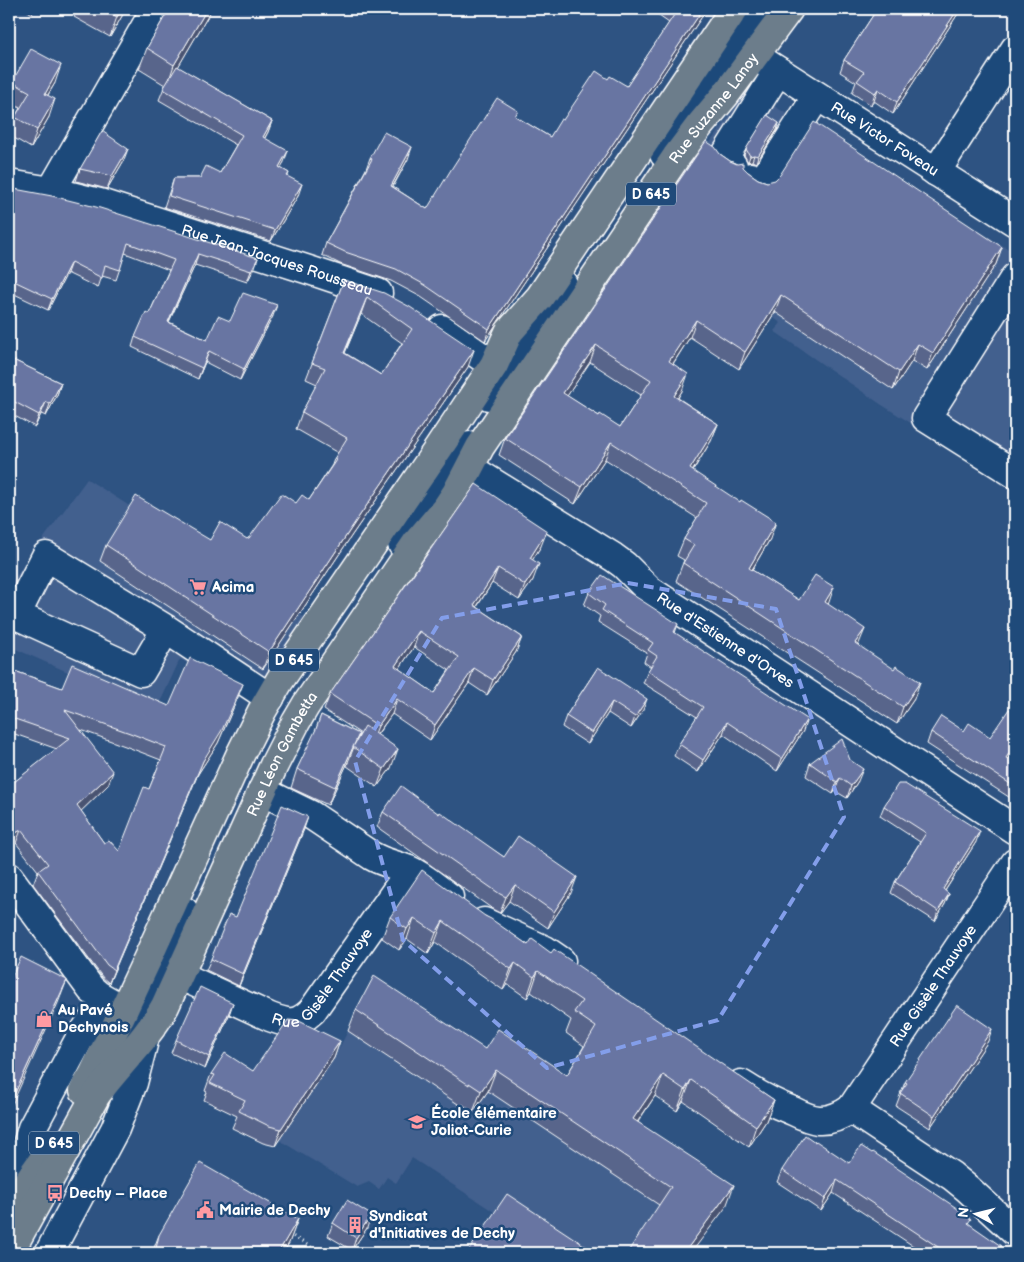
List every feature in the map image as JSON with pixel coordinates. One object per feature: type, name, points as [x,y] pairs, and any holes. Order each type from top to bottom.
[{"type":"main road","name":"D 645","points":[[509,375],[509,332],[540,297],[734,9]]},
{"type":"main road","name":"Rue Suzanne Lanoy","points":[[509,375],[700,125],[726,94],[789,9]]},
{"type":"main road","name":"Rue Léon Gambetta","points":[[97,1081],[116,1006],[262,711],[280,680],[454,458],[509,375]]},
{"type":"main road","name":"Rue Léon Gambetta","points":[[454,458],[480,447],[509,375]]},
{"type":"main road","name":"Rue Léon Gambetta","points":[[97,1081],[139,1043],[161,1014],[170,998],[262,791],[306,705],[417,542],[446,508],[456,493],[454,458]]},
{"type":"main road","name":"D 645","points":[[9,1208],[97,1081]]},
{"type":"main road","points":[[9,1253],[91,1103],[97,1081]]},
{"type":"street","points":[[509,375],[709,65],[737,26],[752,9]]},
{"type":"street","points":[[509,375],[747,32],[767,9]]},
{"type":"street","points":[[51,191],[155,10]]},
{"type":"street","points":[[936,172],[1015,49]]},
{"type":"street","name":"Rue Victor Foveau","points":[[754,56],[1015,222]]},
{"type":"street","points":[[778,71],[764,138],[761,184],[742,172],[723,159],[764,138],[817,96]]},
{"type":"street","name":"Rue Jean-Jacques Rousseau","points":[[9,184],[51,191],[100,203],[312,270],[375,292],[410,309],[509,375]]},
{"type":"street","points":[[1015,277],[926,418],[1015,474]]},
{"type":"street","points":[[49,1253],[115,1129],[133,1082],[145,1002],[151,986],[266,733],[300,673],[454,458]]},
{"type":"street","name":"Rue d'Estienne d'Orves","points":[[454,458],[613,557],[624,565],[649,590],[1015,830]]},
{"type":"street","points":[[166,629],[141,672],[16,616],[46,556],[166,629],[270,698]]},
{"type":"street","points":[[262,791],[311,815],[381,861],[410,870],[486,924],[545,950],[580,974]]},
{"type":"street","name":"Rue Gisèle Thauvoye","points":[[851,1109],[1015,863]]},
{"type":"street","name":"Rue Gisèle Thauvoye","points":[[179,975],[270,1017],[285,1022],[299,1022],[312,1011],[410,870]]},
{"type":"street","points":[[9,876],[91,989],[116,1006],[90,1023],[77,1043],[32,1128],[28,1145],[24,1186]]},
{"type":"street","points":[[37,1253],[105,1127],[139,1043]]},
{"type":"street","points":[[725,1073],[757,1095],[805,1117],[828,1120],[840,1116],[851,1109],[952,1176],[1015,1232]]},
{"type":"path","points":[[284,1231],[321,1253]]},
{"type":"highlighted area","points":[[628,583],[776,609],[844,817],[718,1020],[547,1068],[403,940],[355,761],[442,618]]},
{"type":"shaded area","points":[[748,90],[1015,253],[1015,488],[882,405],[774,331],[781,323],[731,290],[699,158]]},
{"type":"shaded area","points":[[87,479],[307,619],[256,701],[180,659],[156,711],[9,646],[9,586]]},
{"type":"shaded area","name":"École élémentaire Joliot-Curie","points":[[348,1031],[477,1070],[490,1051],[726,1207],[692,1253],[557,1253],[412,1158],[396,1183],[387,1177],[379,1189],[369,1182],[357,1187],[279,1140],[275,1146],[263,1143],[232,1128],[239,1117],[204,1100],[209,1092],[205,1091],[219,1069],[247,1088],[334,1058]]},
{"type":"building","points":[[103,9],[122,9],[117,17]]},
{"type":"building","points":[[169,9],[207,9],[174,65],[147,48]]},
{"type":"building","points":[[671,9],[703,9],[489,329],[425,285],[396,269],[345,252],[326,243],[372,159],[370,158],[384,132],[412,147],[391,186],[427,209],[497,98],[518,111],[515,116],[550,137],[596,71],[608,79],[610,76],[627,86],[676,12]]},
{"type":"building","points":[[877,9],[958,9],[897,102],[878,89],[875,93],[857,81],[864,72],[844,60]]},
{"type":"building","points":[[31,49],[61,65],[45,94],[55,99],[37,130],[15,117],[30,92],[12,82]]},
{"type":"building","points":[[177,66],[272,121],[263,137],[288,151],[279,167],[289,173],[287,176],[302,184],[275,230],[169,196],[174,178],[200,178],[206,166],[220,173],[242,135],[163,89]]},
{"type":"building","points":[[767,115],[779,123],[758,156],[750,156],[746,149]]},
{"type":"building","points":[[814,122],[1002,247],[933,353],[918,344],[899,372],[781,295],[745,352],[696,320],[669,361],[688,374],[674,396],[718,424],[690,469],[740,502],[741,500],[776,522],[749,568],[799,600],[815,575],[834,587],[825,602],[865,629],[855,643],[894,669],[896,666],[920,682],[903,707],[683,563],[694,545],[684,539],[706,503],[611,442],[582,487],[505,438],[706,141],[730,161],[737,164],[743,163],[743,167],[758,179],[767,182],[775,180]],"holes":[[[596,345],[651,380],[620,427],[563,393]]]},
{"type":"building","points":[[102,131],[128,149],[112,176],[80,169]]},
{"type":"building","points":[[9,188],[100,208],[258,258],[251,271],[198,254],[168,322],[207,340],[218,316],[230,321],[243,293],[277,305],[244,369],[209,351],[202,368],[135,337],[146,312],[149,314],[174,260],[128,243],[120,270],[105,265],[102,278],[71,262],[52,299],[14,281],[9,293]]},
{"type":"building","points":[[344,280],[384,293],[410,307],[474,350],[358,518],[269,652],[106,545],[136,496],[210,540],[220,522],[247,539],[249,538],[281,494],[296,503],[302,495],[309,500],[336,460],[334,459],[347,438],[302,412],[325,368],[312,363]],"holes":[[[367,297],[412,329],[381,375],[344,353]]]},
{"type":"building","points":[[9,358],[61,383],[50,404],[46,402],[39,415],[9,399]]},
{"type":"building","points":[[476,484],[547,531],[530,558],[539,564],[525,585],[498,568],[474,605],[522,637],[493,680],[474,668],[435,725],[397,699],[378,726],[330,694]],"holes":[[[419,631],[459,657],[434,693],[395,666]]]},
{"type":"building","points":[[602,575],[678,624],[674,632],[807,719],[782,759],[727,722],[703,760],[679,744],[703,707],[648,671],[657,656],[648,650],[653,643],[602,610],[605,605],[589,593]]},
{"type":"building","points":[[190,658],[243,684],[222,730],[203,761],[114,970],[107,965],[38,871],[48,864],[21,830],[9,837],[9,786],[70,738],[9,717],[9,669],[62,688],[72,664],[169,706]],"holes":[[[65,710],[166,747],[149,789],[144,787],[119,851],[109,840],[104,843],[77,805],[113,772]]]},
{"type":"building","points":[[598,667],[647,699],[635,717],[612,702],[592,733],[566,716]]},
{"type":"building","points":[[1009,709],[1015,713],[1015,744],[1006,758],[1015,764],[1015,787],[931,732],[941,716],[964,731],[969,723],[990,737]]},
{"type":"building","points":[[321,715],[359,734],[335,787],[297,769]]},
{"type":"building","points":[[365,726],[398,749],[384,769],[353,747]]},
{"type":"building","points":[[842,739],[850,760],[863,769],[851,786],[840,778],[837,782],[810,763]]},
{"type":"building","points":[[898,784],[905,784],[980,831],[943,889],[949,894],[938,911],[895,882],[926,833],[884,806]]},
{"type":"building","points":[[401,786],[504,857],[518,836],[577,877],[554,912],[515,885],[506,897],[500,894],[383,812]]},
{"type":"building","points":[[282,805],[308,817],[243,974],[211,959],[229,914],[236,917]]},
{"type":"building","points":[[422,870],[528,945],[532,939],[551,953],[554,949],[774,1100],[756,1126],[691,1080],[685,1090],[663,1075],[633,1119],[734,1185],[684,1253],[627,1253],[671,1187],[496,1070],[481,1091],[356,1010],[374,976],[485,1049],[498,1029],[567,1075],[596,1027],[574,1012],[582,1001],[538,971],[534,977],[515,963],[511,969],[443,921],[436,933],[414,918],[407,929],[390,917]]},
{"type":"building","points":[[21,957],[67,980],[9,1106],[9,983]]},
{"type":"building","points":[[200,987],[233,1003],[209,1057],[176,1040]]},
{"type":"building","points":[[957,1005],[992,1029],[934,1116],[900,1093],[907,1083],[905,1082]]},
{"type":"building","points":[[288,1020],[299,1021],[340,1041],[281,1129],[269,1126],[239,1111],[245,1100],[210,1083],[215,1075],[211,1074],[225,1053],[253,1071]]},
{"type":"building","points":[[805,1135],[849,1163],[861,1146],[873,1152],[961,1211],[971,1219],[968,1223],[1009,1253],[947,1253],[837,1180],[825,1199],[782,1170]]},
{"type":"building","name":"Mairie de Dechy","points":[[200,1163],[298,1219],[278,1253],[155,1253],[159,1235]]},
{"type":"building","points":[[507,1194],[596,1253],[467,1253]]},
{"type":"building","points":[[347,1200],[371,1215],[356,1238],[333,1223]]},
{"type":"place","name":"Acima","points":[[198,587]]},
{"type":"place","name":"Au Pavé Dechynois","points":[[44,1019]]},
{"type":"place","name":"École élémentaire Joliot-Curie","points":[[417,1122]]},
{"type":"place","name":"Dechy – Place","points":[[55,1193]]},
{"type":"place","name":"Mairie de Dechy","points":[[205,1210]]},
{"type":"place","name":"Syndicat d'Initiatives de Dechy","points":[[355,1225]]}]
